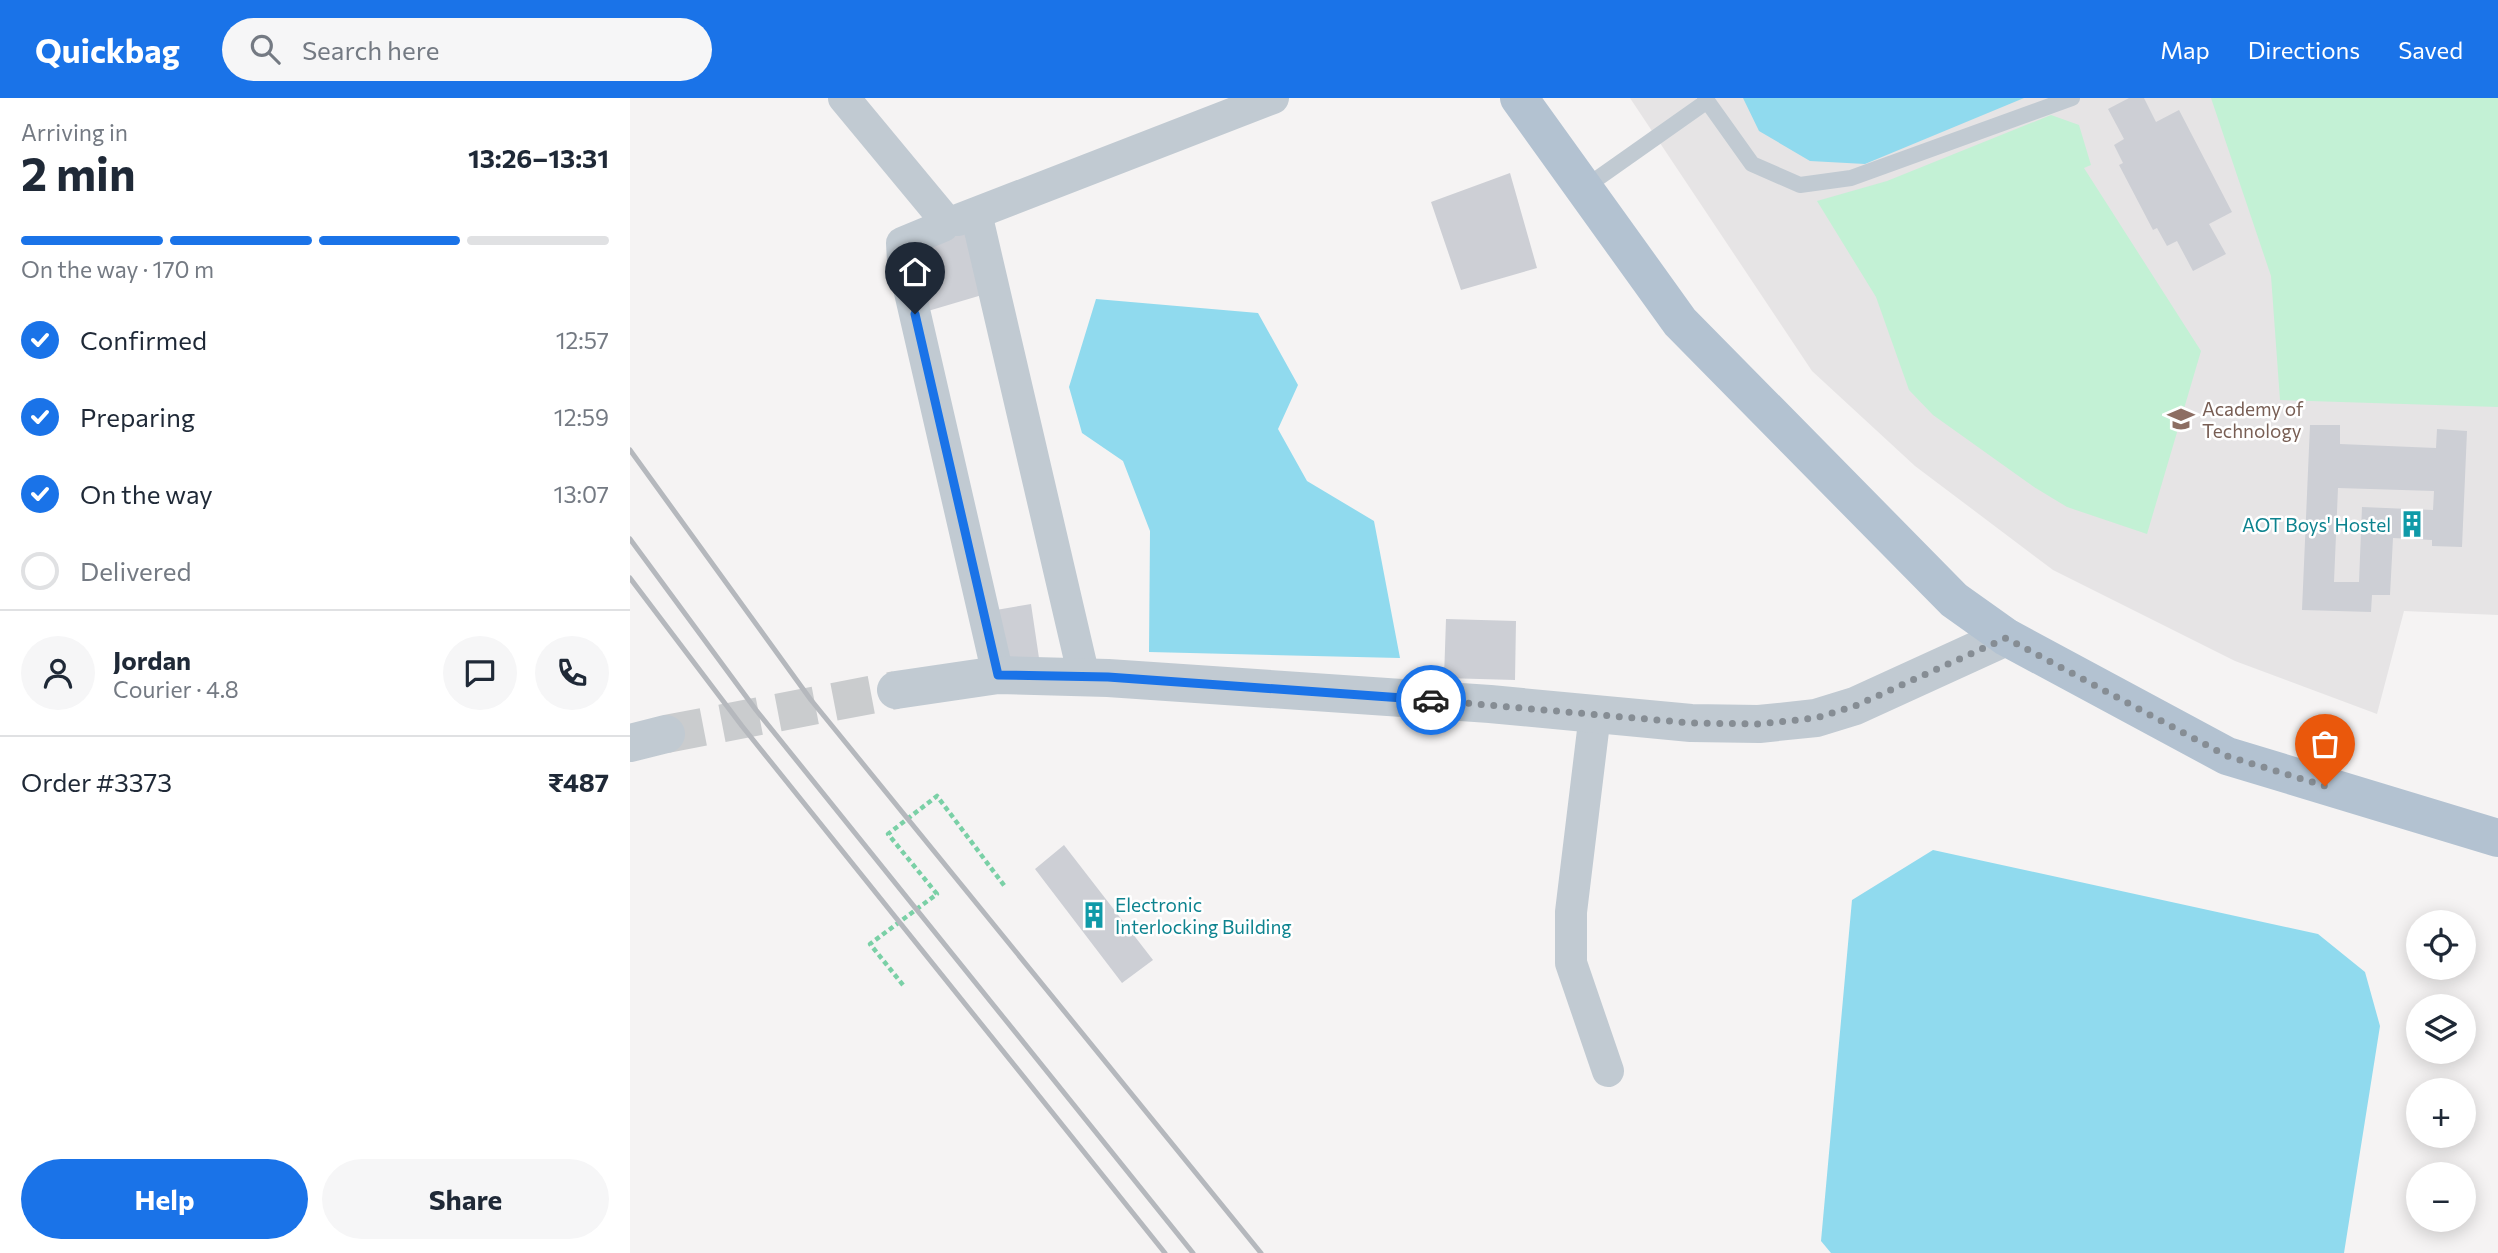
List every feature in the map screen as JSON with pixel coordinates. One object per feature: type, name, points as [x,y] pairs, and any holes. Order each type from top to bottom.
[{"type":"main road","points":[[1519,98],[1680,322],[1734,381],[1954,600],[2006,638],[2227,756],[2498,838]]},
{"type":"street","points":[[844,98],[941,215],[943,226]]},
{"type":"street","points":[[998,675],[903,262],[902,243],[1273,98]]},
{"type":"street","points":[[976,213],[1084,677]]},
{"type":"street","points":[[896,690],[998,675],[1084,677],[1595,713],[1691,723],[1759,724],[1816,718],[1855,706],[2006,638]]},
{"type":"street","points":[[1595,713],[1571,912],[1570,955],[1574,978],[1608,1071]]},
{"type":"lane","points":[[1584,188],[1706,100],[1752,164],[1800,185],[1851,178],[2072,98]]},
{"type":"path","points":[[903,985],[870,944],[937,894],[888,834],[937,796],[1006,888]]},
{"type":"shaded area","name":"Academy of Technology","points":[[1630,98],[2498,98],[2498,615],[2404,611],[2377,714],[2235,661],[2053,570],[1915,466],[1812,371]]},
{"type":"green space","points":[[2211,98],[2498,98],[2498,407],[2280,400],[2271,276]]},
{"type":"green space","points":[[2051,115],[2079,125],[2091,165],[2084,168],[2201,351],[2147,534],[2067,507],[2034,487],[1933,415],[1909,390],[1876,297],[1817,201],[1887,181]]},
{"type":"water","points":[[1743,98],[2024,98],[1865,164],[1810,161],[1759,131]]},
{"type":"water","points":[[1096,299],[1258,313],[1298,385],[1278,429],[1307,481],[1374,521],[1400,658],[1149,652],[1150,531],[1123,461],[1082,433],[1069,387]]},
{"type":"water","points":[[1933,850],[2318,934],[2365,972],[2380,1026],[2344,1253],[1831,1253],[1821,1241],[1852,900]]},
{"type":"building","points":[[2129,98],[2144,98],[2156,122],[2179,110],[2232,212],[2209,224],[2226,254],[2193,271],[2177,241],[2167,246],[2157,228],[2153,230],[2119,165],[2123,163],[2114,145],[2124,139],[2108,109]]},
{"type":"building","points":[[1510,173],[1537,268],[1461,290],[1431,202]]},
{"type":"building","points":[[966,232],[982,295],[928,311],[916,251]]},
{"type":"building","name":"AOT Boys' Hostel","points":[[2310,425],[2340,425],[2340,444],[2436,448],[2437,429],[2467,431],[2462,547],[2432,546],[2432,540],[2393,538],[2390,595],[2372,595],[2371,612],[2302,610]],"holes":[[[2338,488],[2434,491],[2433,510],[2362,507],[2359,582],[2334,582]]]},
{"type":"building","points":[[1031,604],[1039,658],[1004,664],[996,610]]},
{"type":"building","points":[[1446,619],[1516,621],[1515,680],[1444,678]]},
{"type":"building","name":"Electronic Interlocking Building","points":[[1064,845],[1153,960],[1122,983],[1035,869]]},
{"type":"tunnel","points":[[666,734],[896,690]]},
{"type":"railway","points":[[630,450],[811,700],[1261,1253]]},
{"type":"railway","points":[[630,539],[756,710],[1193,1253]]},
{"type":"railway","points":[[630,578],[742,726],[1165,1253]]},
{"type":"way so far","points":[[1431,700],[1691,723],[1759,724],[1816,718],[1855,706],[2006,638],[2227,756],[2325,786]]},
{"type":"place","name":"Academy of Technology","points":[[2181,419]]},
{"type":"place","name":"AOT Boys' Hostel","points":[[2412,524]]},
{"type":"place","name":"Electronic Interlocking Building","points":[[1094,915]]},
{"type":"route","points":[[915,314],[998,675],[1108,677],[1431,700]]}]
